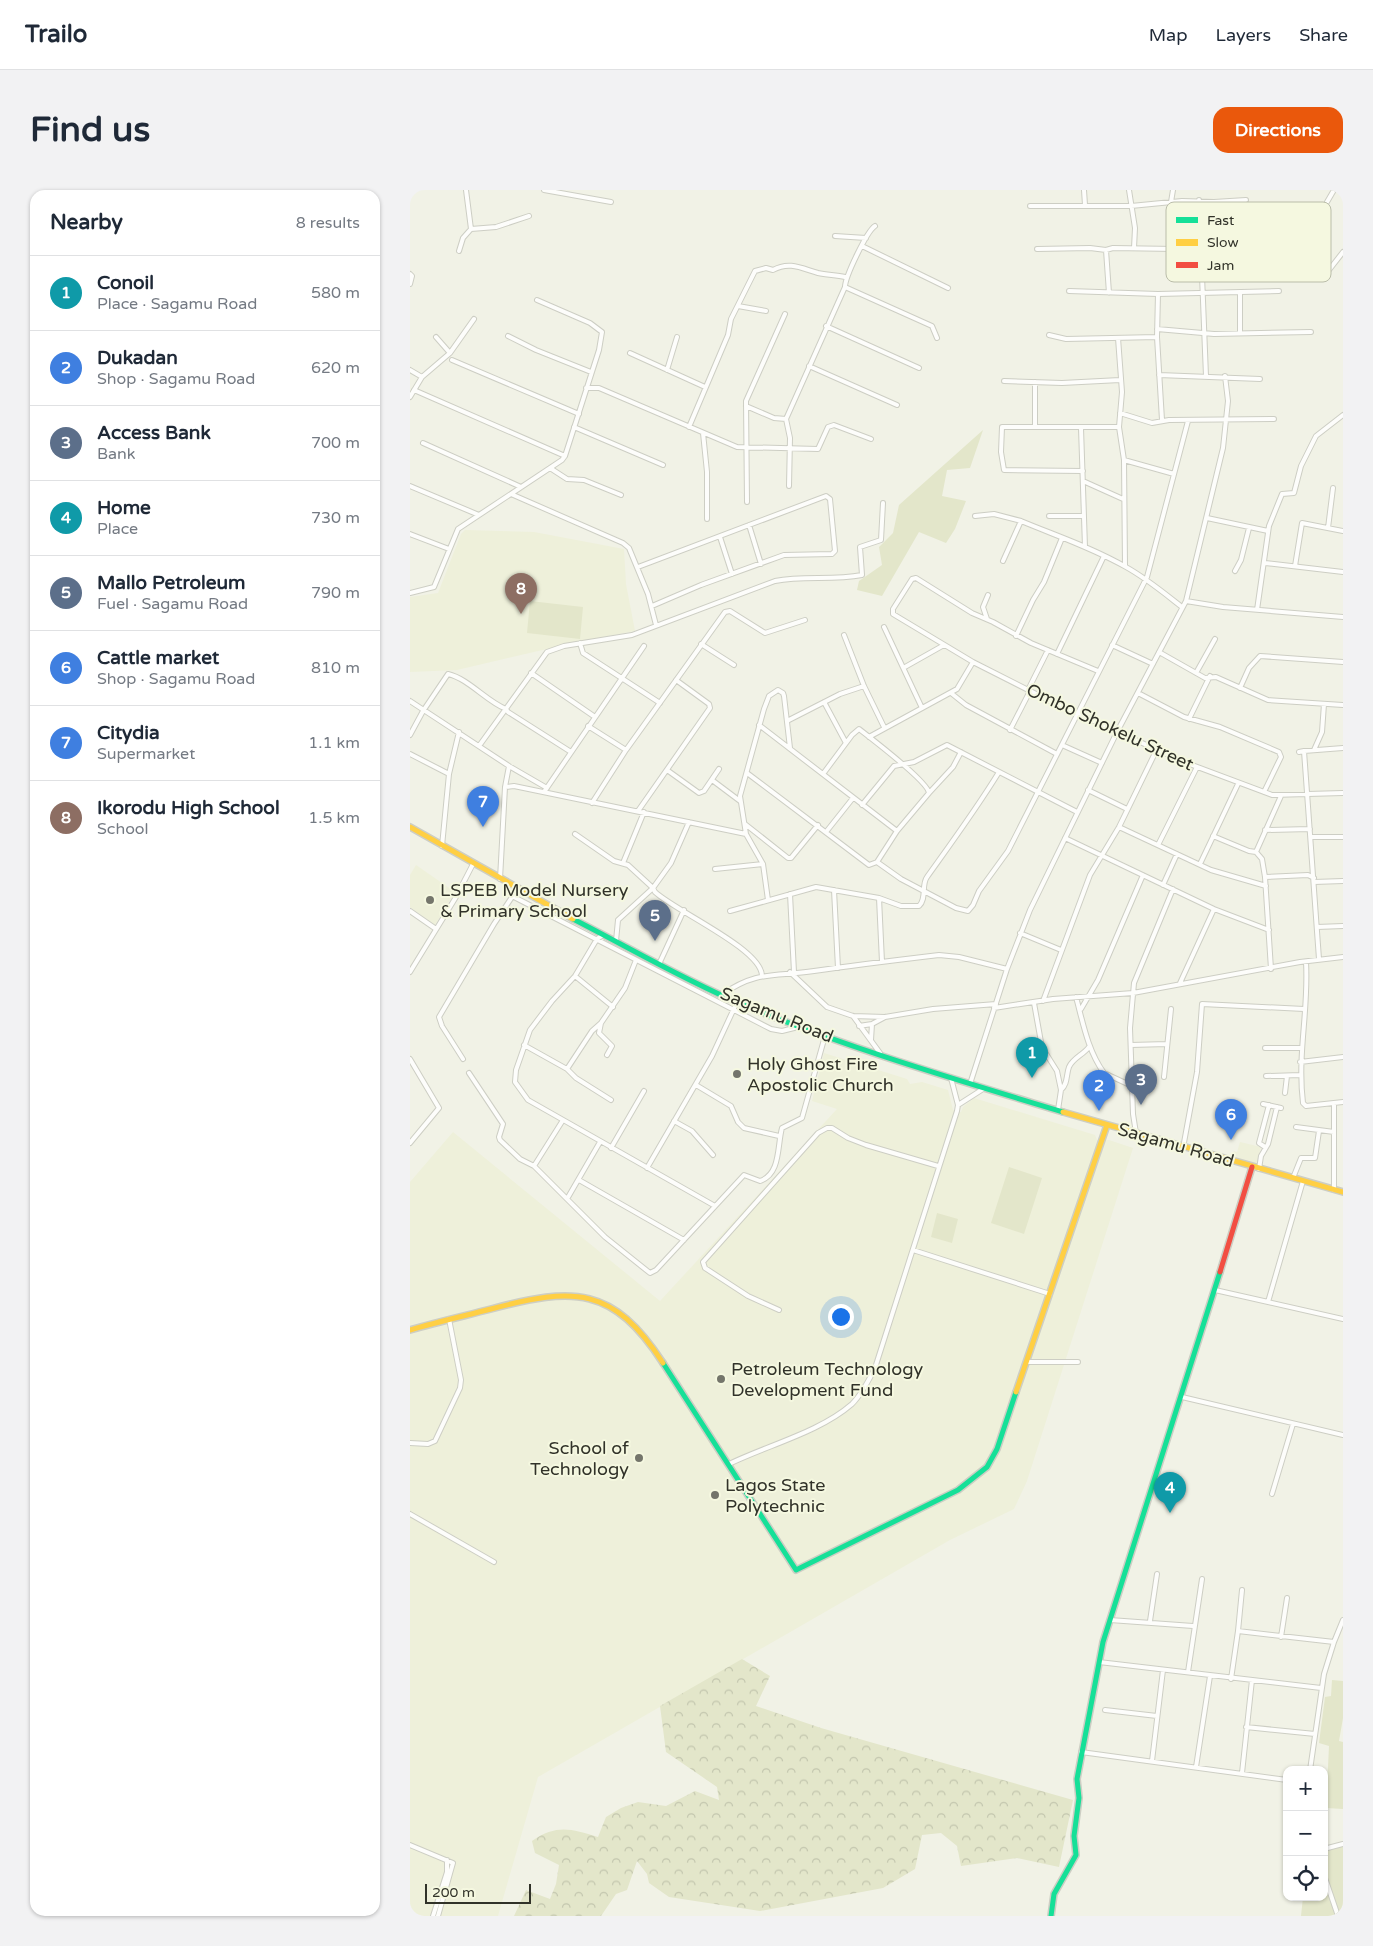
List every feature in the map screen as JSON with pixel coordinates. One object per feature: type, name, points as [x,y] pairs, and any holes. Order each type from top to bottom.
[{"type":"main road","name":"Sagamu Road","points":[[410,827],[519,890],[616,941],[738,1002],[800,1027],[970,1084],[1183,1148],[1343,1192]]},
{"type":"main road","points":[[410,1330],[525,1299],[554,1294],[577,1295],[610,1305],[633,1321],[646,1337],[796,1570],[804,1568],[967,1485],[993,1459],[1107,1125]]},
{"type":"main road","points":[[1051,1916],[1056,1888],[1070,1870],[1076,1854],[1074,1836],[1079,1798],[1077,1779],[1099,1662],[1110,1620],[1182,1397],[1252,1167]]},
{"type":"street","points":[[466,190],[471,229]]},
{"type":"street","points":[[544,190],[560,191],[612,202]]},
{"type":"street","points":[[1084,190],[1085,205]]},
{"type":"street","points":[[1129,190],[1135,228],[1134,248]]},
{"type":"street","points":[[1173,190],[1171,202],[1246,200]]},
{"type":"street","points":[[1326,202],[1334,190]]},
{"type":"street","points":[[1030,206],[1131,206],[1166,202]]},
{"type":"street","points":[[459,251],[463,238],[471,229],[496,227],[529,216]]},
{"type":"street","points":[[789,486],[790,429],[786,419],[845,287],[845,277],[854,265],[868,232],[875,226]]},
{"type":"street","points":[[835,236],[866,238]]},
{"type":"street","points":[[862,246],[948,288]]},
{"type":"street","points":[[1036,248],[1090,248],[1106,250],[1166,248]]},
{"type":"street","points":[[1106,250],[1109,293]]},
{"type":"street","points":[[1331,269],[1343,252]]},
{"type":"street","points":[[689,427],[738,306],[758,269],[773,270],[779,266],[794,265],[824,274],[845,277]]},
{"type":"street","points":[[410,274],[412,276],[410,284]]},
{"type":"street","points":[[1202,282],[1206,376]]},
{"type":"street","points":[[845,287],[932,326],[937,338]]},
{"type":"street","points":[[1069,291],[1158,294],[1278,291]]},
{"type":"street","points":[[1240,292],[1240,333]]},
{"type":"street","points":[[1158,294],[1157,337],[1162,420]]},
{"type":"street","points":[[410,592],[434,587],[458,529],[565,456],[601,342],[600,329],[537,300]]},
{"type":"street","points":[[738,306],[766,311]]},
{"type":"street","points":[[748,502],[746,406],[748,396],[785,314]]},
{"type":"street","points":[[410,397],[422,377],[450,353],[474,319]]},
{"type":"street","points":[[826,326],[919,368]]},
{"type":"street","points":[[1157,329],[1240,333],[1311,332]]},
{"type":"street","points":[[1049,335],[1066,339],[1157,337]]},
{"type":"street","points":[[436,336],[450,353]]},
{"type":"street","points":[[508,336],[536,350],[591,372]]},
{"type":"street","points":[[667,370],[676,337]]},
{"type":"street","points":[[1118,338],[1120,427],[1124,460],[1125,566]]},
{"type":"street","points":[[630,353],[705,387]]},
{"type":"street","points":[[452,360],[579,414]]},
{"type":"street","points":[[809,366],[897,406]]},
{"type":"street","points":[[410,370],[422,377]]},
{"type":"street","points":[[1159,375],[1225,376],[1260,379]]},
{"type":"street","points":[[970,1084],[1020,933],[1046,874],[1117,732],[1186,601],[1223,448],[1227,420],[1225,376]]},
{"type":"street","points":[[1004,381],[1102,383],[1120,380]]},
{"type":"street","points":[[1035,382],[1035,427]]},
{"type":"street","points":[[586,388],[599,388],[703,433],[746,448],[818,449],[828,427],[834,425],[871,440]]},
{"type":"street","points":[[414,390],[565,456]]},
{"type":"street","points":[[746,406],[774,418],[786,419]]},
{"type":"street","points":[[1120,413],[1152,422],[1162,420],[1274,419]]},
{"type":"street","points":[[1257,610],[1268,531],[1280,495],[1295,492],[1301,466],[1316,436],[1343,416]]},
{"type":"street","points":[[877,862],[901,879],[956,908],[970,910],[979,891],[1008,851],[1150,571],[1188,421]]},
{"type":"street","points":[[574,427],[663,465]]},
{"type":"street","points":[[1083,471],[1004,470],[1001,452],[1002,427],[1120,427]]},
{"type":"street","points":[[1081,428],[1085,547]]},
{"type":"street","points":[[703,433],[707,472],[707,518]]},
{"type":"street","points":[[423,443],[521,487]]},
{"type":"street","points":[[1124,460],[1174,474]]},
{"type":"street","points":[[550,468],[566,479],[584,480],[621,495]]},
{"type":"street","points":[[1083,481],[1123,499]]},
{"type":"street","points":[[410,486],[479,515]]},
{"type":"street","points":[[1328,528],[1333,488]]},
{"type":"street","points":[[511,494],[623,543],[629,548],[652,606],[656,625]]},
{"type":"street","points":[[638,567],[826,496],[830,499],[834,518],[834,553],[792,554],[732,574],[652,606]]},
{"type":"street","points":[[479,746],[547,652],[580,642],[632,635],[775,581],[796,577],[824,579],[862,575],[860,547],[881,540],[883,503]]},
{"type":"street","points":[[975,516],[994,514],[1021,521],[1085,547],[1125,566],[1182,607]]},
{"type":"street","points":[[1049,516],[1084,516]]},
{"type":"street","points":[[1207,518],[1268,531]]},
{"type":"street","points":[[1003,562],[1021,521]]},
{"type":"street","points":[[1295,566],[1301,524],[1343,531]]},
{"type":"street","points":[[749,525],[761,564]]},
{"type":"street","points":[[1235,571],[1241,560],[1249,528]]},
{"type":"street","points":[[410,534],[449,549]]},
{"type":"street","points":[[720,537],[732,574]]},
{"type":"street","points":[[1016,636],[1044,582],[1062,538]]},
{"type":"street","points":[[1058,654],[1104,556]]},
{"type":"street","points":[[1265,563],[1343,572]]},
{"type":"street","name":"Ombo Shokelu Street","points":[[987,619],[972,613],[916,578],[912,579],[892,612],[973,662],[1077,714],[1238,784],[1281,796],[1343,793]]},
{"type":"street","points":[[988,595],[983,607],[987,619],[1016,636],[1098,671]]},
{"type":"street","points":[[1186,601],[1257,610],[1343,616]]},
{"type":"street","points":[[592,803],[626,750],[700,644],[728,611],[765,633],[805,620]]},
{"type":"street","points":[[884,627],[922,708]]},
{"type":"street","points":[[844,635],[864,686],[884,727]]},
{"type":"street","points":[[1196,673],[1215,639]]},
{"type":"street","points":[[580,642],[583,653],[660,703]]},
{"type":"street","points":[[700,644],[734,665]]},
{"type":"street","points":[[904,667],[944,645]]},
{"type":"street","points":[[1112,645],[1153,664]]},
{"type":"street","points":[[544,792],[644,646]]},
{"type":"street","points":[[1010,730],[1048,650]]},
{"type":"street","points":[[1159,652],[1205,678],[1210,676],[1216,677],[1268,700],[1343,705]]},
{"type":"street","points":[[1240,688],[1250,668],[1260,656],[1343,662]]},
{"type":"street","points":[[869,737],[884,727],[950,694],[964,680],[973,662]]},
{"type":"street","points":[[531,673],[595,717]]},
{"type":"street","points":[[410,735],[423,711],[448,674],[457,677],[485,698],[506,709],[571,752]]},
{"type":"street","points":[[1189,719],[1210,676]]},
{"type":"street","points":[[638,811],[710,706],[676,680]]},
{"type":"street","points":[[787,721],[824,702],[864,686]]},
{"type":"street","points":[[768,900],[763,864],[746,834],[740,801],[759,725],[769,696],[778,690],[783,692],[790,748]]},
{"type":"street","points":[[1138,692],[1189,719],[1220,727],[1281,754],[1264,792]]},
{"type":"street","points":[[950,694],[966,706],[1057,754]]},
{"type":"street","points":[[410,702],[509,766],[547,788]]},
{"type":"street","points":[[824,702],[846,743]]},
{"type":"street","points":[[1314,750],[1322,732],[1324,704]]},
{"type":"street","points":[[759,725],[897,831]]},
{"type":"street","points":[[588,726],[626,750]]},
{"type":"street","points":[[823,774],[857,729],[903,764],[927,786],[929,793]]},
{"type":"street","points":[[442,846],[449,774],[459,732]]},
{"type":"street","points":[[862,804],[888,772],[897,764],[914,762],[947,745],[1077,812]]},
{"type":"street","points":[[1062,745],[1102,763]]},
{"type":"street","points":[[1299,752],[1343,748]]},
{"type":"street","points":[[1043,1001],[1090,874],[1119,826],[1157,749]]},
{"type":"street","points":[[1304,751],[1320,959]]},
{"type":"street","points":[[747,773],[818,825],[862,861],[872,866],[877,862],[897,831],[953,768],[962,752]]},
{"type":"street","points":[[410,754],[449,774]]},
{"type":"street","points":[[500,879],[509,766]]},
{"type":"street","points":[[1158,845],[1197,767]]},
{"type":"street","points":[[667,770],[699,793],[704,791],[719,769]]},
{"type":"street","points":[[730,911],[810,888],[879,898],[900,906],[919,906],[922,904],[925,880],[975,812],[999,772]]},
{"type":"street","points":[[524,789],[529,778]]},
{"type":"street","points":[[712,780],[740,801]]},
{"type":"street","points":[[1200,864],[1238,784]]},
{"type":"street","points":[[506,787],[544,792],[746,834]]},
{"type":"street","points":[[1088,790],[1127,809]]},
{"type":"street","points":[[1256,852],[1281,796]]},
{"type":"street","points":[[826,832],[853,798]]},
{"type":"street","points":[[623,863],[644,812]]},
{"type":"street","points":[[616,941],[618,920],[653,888],[671,863],[689,822]]},
{"type":"street","points":[[745,824],[788,858],[791,858],[818,825]]},
{"type":"street","points":[[1119,826],[1221,873],[1266,886]]},
{"type":"street","points":[[1265,830],[1310,829]]},
{"type":"street","points":[[575,834],[614,861],[623,863],[631,868],[660,897],[718,932],[750,957],[760,968],[762,976]]},
{"type":"street","points":[[1213,836],[1249,851],[1256,852],[1262,859],[1266,886],[1271,969]]},
{"type":"street","points":[[1312,837],[1343,837]]},
{"type":"street","points":[[1065,838],[1163,885],[1269,930]]},
{"type":"street","points":[[1163,885],[1177,854]]},
{"type":"street","points":[[410,972],[411,967],[456,897],[473,864]]},
{"type":"street","points":[[715,870],[763,864]]},
{"type":"street","points":[[1308,875],[1313,869]]},
{"type":"street","points":[[1081,1010],[1090,997],[1143,875]]},
{"type":"street","points":[[1265,877],[1308,875],[1314,880],[1343,882]]},
{"type":"street","points":[[1136,1133],[1133,1114],[1131,1045],[1134,983],[1173,889]]},
{"type":"street","points":[[463,1059],[442,1026],[439,1017],[512,896],[519,890]]},
{"type":"street","points":[[834,890],[838,968]]},
{"type":"street","points":[[790,894],[792,972],[827,1007],[853,1016],[885,1017],[940,1008],[1034,1004],[1076,997],[1133,993],[1180,983],[1271,969],[1320,959],[1343,957]]},
{"type":"street","points":[[512,896],[732,1008],[771,1030],[782,1031],[800,1027]]},
{"type":"street","points":[[879,898],[882,962]]},
{"type":"street","points":[[1180,983],[1214,908]]},
{"type":"street","points":[[660,962],[684,910]]},
{"type":"street","points":[[410,912],[436,929]]},
{"type":"street","points":[[1317,927],[1343,926]]},
{"type":"street","points":[[1020,933],[1061,950]]},
{"type":"street","points":[[604,934],[597,939],[575,976],[546,1008],[530,1030],[515,1075],[518,1087],[528,1100],[715,1206]]},
{"type":"street","points":[[723,994],[739,983],[762,976],[944,955],[1007,969]]},
{"type":"street","points":[[568,1069],[592,1031],[601,1023],[628,984],[636,960]]},
{"type":"street","points":[[1306,962],[1307,996],[1300,1048],[1303,1103],[1306,1106],[1343,1102]]},
{"type":"street","points":[[575,976],[613,1007]]},
{"type":"street","points":[[1076,997],[1081,1010],[1089,1047],[1104,1073],[1133,1086]]},
{"type":"street","points":[[647,1168],[712,1056],[732,1008],[738,1002]]},
{"type":"street","points":[[1034,1004],[1044,1052],[1057,1070],[1061,1090],[1058,1110]]},
{"type":"street","points":[[1183,1148],[1197,1072],[1202,1004],[1304,1008]]},
{"type":"street","points":[[1164,1077],[1171,1009]]},
{"type":"street","points":[[853,1016],[859,1026],[872,1040],[880,1055]]},
{"type":"street","points":[[859,1026],[872,1024],[885,1017]]},
{"type":"street","points":[[601,1023],[599,1032],[612,1046],[607,1055]]},
{"type":"street","points":[[872,1024],[872,1040]]},
{"type":"street","points":[[469,1073],[503,1124],[499,1139],[520,1158],[534,1166],[605,1237],[650,1274],[656,1270],[744,1175],[760,1181],[771,1175],[775,1168],[779,1136],[782,1128],[802,1118],[825,1036]]},
{"type":"street","points":[[1131,1045],[1167,1044]]},
{"type":"street","points":[[524,1045],[568,1069],[576,1078],[611,1100]]},
{"type":"street","points":[[1061,1090],[1065,1085],[1073,1059],[1089,1047]]},
{"type":"street","points":[[1265,1048],[1300,1048]]},
{"type":"street","points":[[1300,1062],[1343,1057]]},
{"type":"street","points":[[410,1059],[439,1108],[411,1140]]},
{"type":"street","points":[[1266,1076],[1300,1075]]},
{"type":"street","points":[[1285,1093],[1287,1076]]},
{"type":"street","points":[[729,1464],[829,1420],[853,1402],[875,1368],[958,1105],[952,1078]]},
{"type":"street","points":[[696,1085],[731,1106],[738,1122],[744,1128],[779,1136]]},
{"type":"street","points":[[958,1105],[985,1088]]},
{"type":"street","points":[[611,1148],[644,1091]]},
{"type":"street","points":[[1334,1103],[1334,1190]]},
{"type":"street","points":[[1258,1169],[1279,1107],[1263,1104]]},
{"type":"street","points":[[1265,1147],[1259,1143],[1269,1105]]},
{"type":"street","points":[[534,1166],[563,1120]]},
{"type":"street","points":[[674,1120],[695,1134],[713,1155]]},
{"type":"street","points":[[1296,1127],[1334,1132]]},
{"type":"street","points":[[778,1310],[748,1296],[705,1268],[703,1262],[818,1133],[827,1128],[832,1128],[848,1138],[866,1145],[938,1166]]},
{"type":"street","points":[[1293,1178],[1301,1158],[1315,1158],[1319,1131]]},
{"type":"street","points":[[567,1199],[600,1142]]},
{"type":"street","points":[[579,1180],[684,1240]]},
{"type":"street","points":[[1268,1302],[1303,1181]]},
{"type":"street","points":[[912,1250],[1050,1294]]},
{"type":"street","points":[[1215,1290],[1343,1319]]},
{"type":"street","points":[[410,1443],[428,1444],[435,1441],[460,1388],[461,1380],[449,1320]]},
{"type":"street","points":[[1027,1362],[1078,1362]]},
{"type":"street","points":[[1182,1397],[1343,1435]]},
{"type":"street","points":[[1272,1494],[1293,1424]]},
{"type":"street","points":[[410,1514],[494,1562]]},
{"type":"street","points":[[1150,1621],[1157,1574]]},
{"type":"street","points":[[1188,1672],[1193,1626],[1202,1579]]},
{"type":"street","points":[[1231,1679],[1242,1590]]},
{"type":"street","points":[[1281,1637],[1287,1598]]},
{"type":"street","points":[[1110,1620],[1150,1621],[1193,1626]]},
{"type":"street","points":[[1311,1766],[1321,1688],[1334,1642],[1343,1620]]},
{"type":"street","points":[[1238,1631],[1334,1642]]},
{"type":"street","points":[[1099,1662],[1231,1679],[1321,1688]]},
{"type":"street","points":[[1152,1761],[1163,1670]]},
{"type":"street","points":[[1196,1767],[1210,1676]]},
{"type":"street","points":[[1242,1773],[1252,1680]]},
{"type":"street","points":[[1105,1710],[1157,1716]]},
{"type":"street","points":[[1246,1727],[1315,1734]]},
{"type":"street","points":[[1081,1752],[1283,1779]]},
{"type":"street","points":[[1328,1848],[1343,1844]]},
{"type":"street","points":[[410,1845],[451,1861],[453,1867],[438,1916]]},
{"type":"street","points":[[433,1916],[447,1872],[447,1860]]},
{"type":"street","points":[[1328,1887],[1338,1916]]},
{"type":"shaded area","points":[[465,530],[534,532],[624,549],[626,584],[635,631],[581,641],[457,670],[410,672],[410,597],[438,593],[461,534]]},
{"type":"shaded area","name":"LSPEB Model Nursery & Primary School","points":[[416,865],[455,892],[435,925],[410,907],[410,875]]},
{"type":"shaded area","name":"Lagos State Polytechnic","points":[[824,1053],[907,1079],[910,1084],[922,1082],[948,1090],[953,1110],[961,1112],[963,1107],[974,1098],[1095,1135],[1097,1140],[1109,1140],[1133,1148],[1027,1481],[1014,1509],[950,1540],[538,1777],[498,1916],[410,1916],[410,1182],[453,1132],[660,1301],[837,1109],[812,1101]]},
{"type":"shaded area","points":[[1240,1142],[1261,1147],[1257,1164],[1232,1158],[1234,1151],[1237,1152]]},
{"type":"green space","points":[[983,430],[970,468],[947,470],[942,496],[966,501],[955,529],[946,543],[919,532],[882,596],[857,590],[859,581],[882,565],[879,547],[893,533],[899,505]]},
{"type":"green space","points":[[530,601],[583,607],[580,639],[527,633]]},
{"type":"green space","points":[[1009,1167],[1042,1178],[1024,1234],[991,1223]]},
{"type":"green space","points":[[937,1213],[958,1219],[952,1243],[931,1237]]},
{"type":"green space","points":[[742,1659],[770,1676],[756,1706],[821,1728],[1073,1800],[1059,1867],[1017,1858],[961,1866],[957,1846],[941,1833],[922,1835],[915,1869],[883,1888],[760,1911],[669,1897],[649,1883],[647,1874],[637,1861],[627,1890],[616,1894],[601,1916],[514,1916],[526,1890],[550,1899],[556,1884],[559,1865],[535,1853],[532,1841],[557,1830],[572,1830],[598,1837],[606,1817],[621,1808],[638,1802],[666,1806],[695,1791],[719,1800],[717,1787],[666,1752],[660,1706]]},
{"type":"green space","points":[[1332,1680],[1343,1681],[1343,1718],[1339,1741],[1343,1742],[1343,1809],[1328,1808],[1329,1746],[1319,1743],[1325,1697],[1331,1696]]},
{"type":"green space","points":[[1343,1845],[1343,1916],[1301,1916],[1303,1901],[1328,1901],[1328,1847]]},
{"type":"traffic: fast","points":[[573,919],[697,984],[779,1019],[899,1062],[1063,1112]]},
{"type":"traffic: fast","points":[[1051,1916],[1054,1894],[1076,1855],[1074,1836],[1079,1798],[1077,1779],[1103,1642],[1220,1272]]},
{"type":"traffic: fast","points":[[663,1363],[796,1570],[958,1490],[987,1467],[997,1449],[1016,1392]]},
{"type":"traffic: slow","points":[[410,827],[573,919]]},
{"type":"traffic: slow","points":[[1063,1112],[1343,1192]]},
{"type":"traffic: slow","points":[[1016,1392],[1107,1125]]},
{"type":"traffic: slow","points":[[410,1330],[520,1302],[546,1297],[569,1296],[589,1299],[608,1306],[627,1319],[645,1338],[663,1363]]},
{"type":"traffic: jam","points":[[1220,1272],[1252,1167]]},
{"type":"place","name":"Ikorodu High School","points":[[521,614]]},
{"type":"place","name":"Citydia","points":[[483,827]]},
{"type":"place","name":"LSPEB Model Nursery & Primary School","points":[[430,900]]},
{"type":"place","name":"Mallo Petroleum","points":[[655,941]]},
{"type":"place","name":"Holy Ghost Fire Apostolic Church","points":[[737,1074]]},
{"type":"place","name":"Conoil","points":[[1032,1078]]},
{"type":"place","name":"Access Bank","points":[[1141,1105]]},
{"type":"place","name":"Dukadan","points":[[1099,1111]]},
{"type":"place","name":"Cattle market","points":[[1231,1140]]},
{"type":"place","name":"Petroleum Technology Development Fund","points":[[721,1379]]},
{"type":"place","name":"School of Technology","points":[[639,1458]]},
{"type":"place","name":"Lagos State Polytechnic","points":[[715,1495]]},
{"type":"place","name":"Home","points":[[1170,1513]]}]
